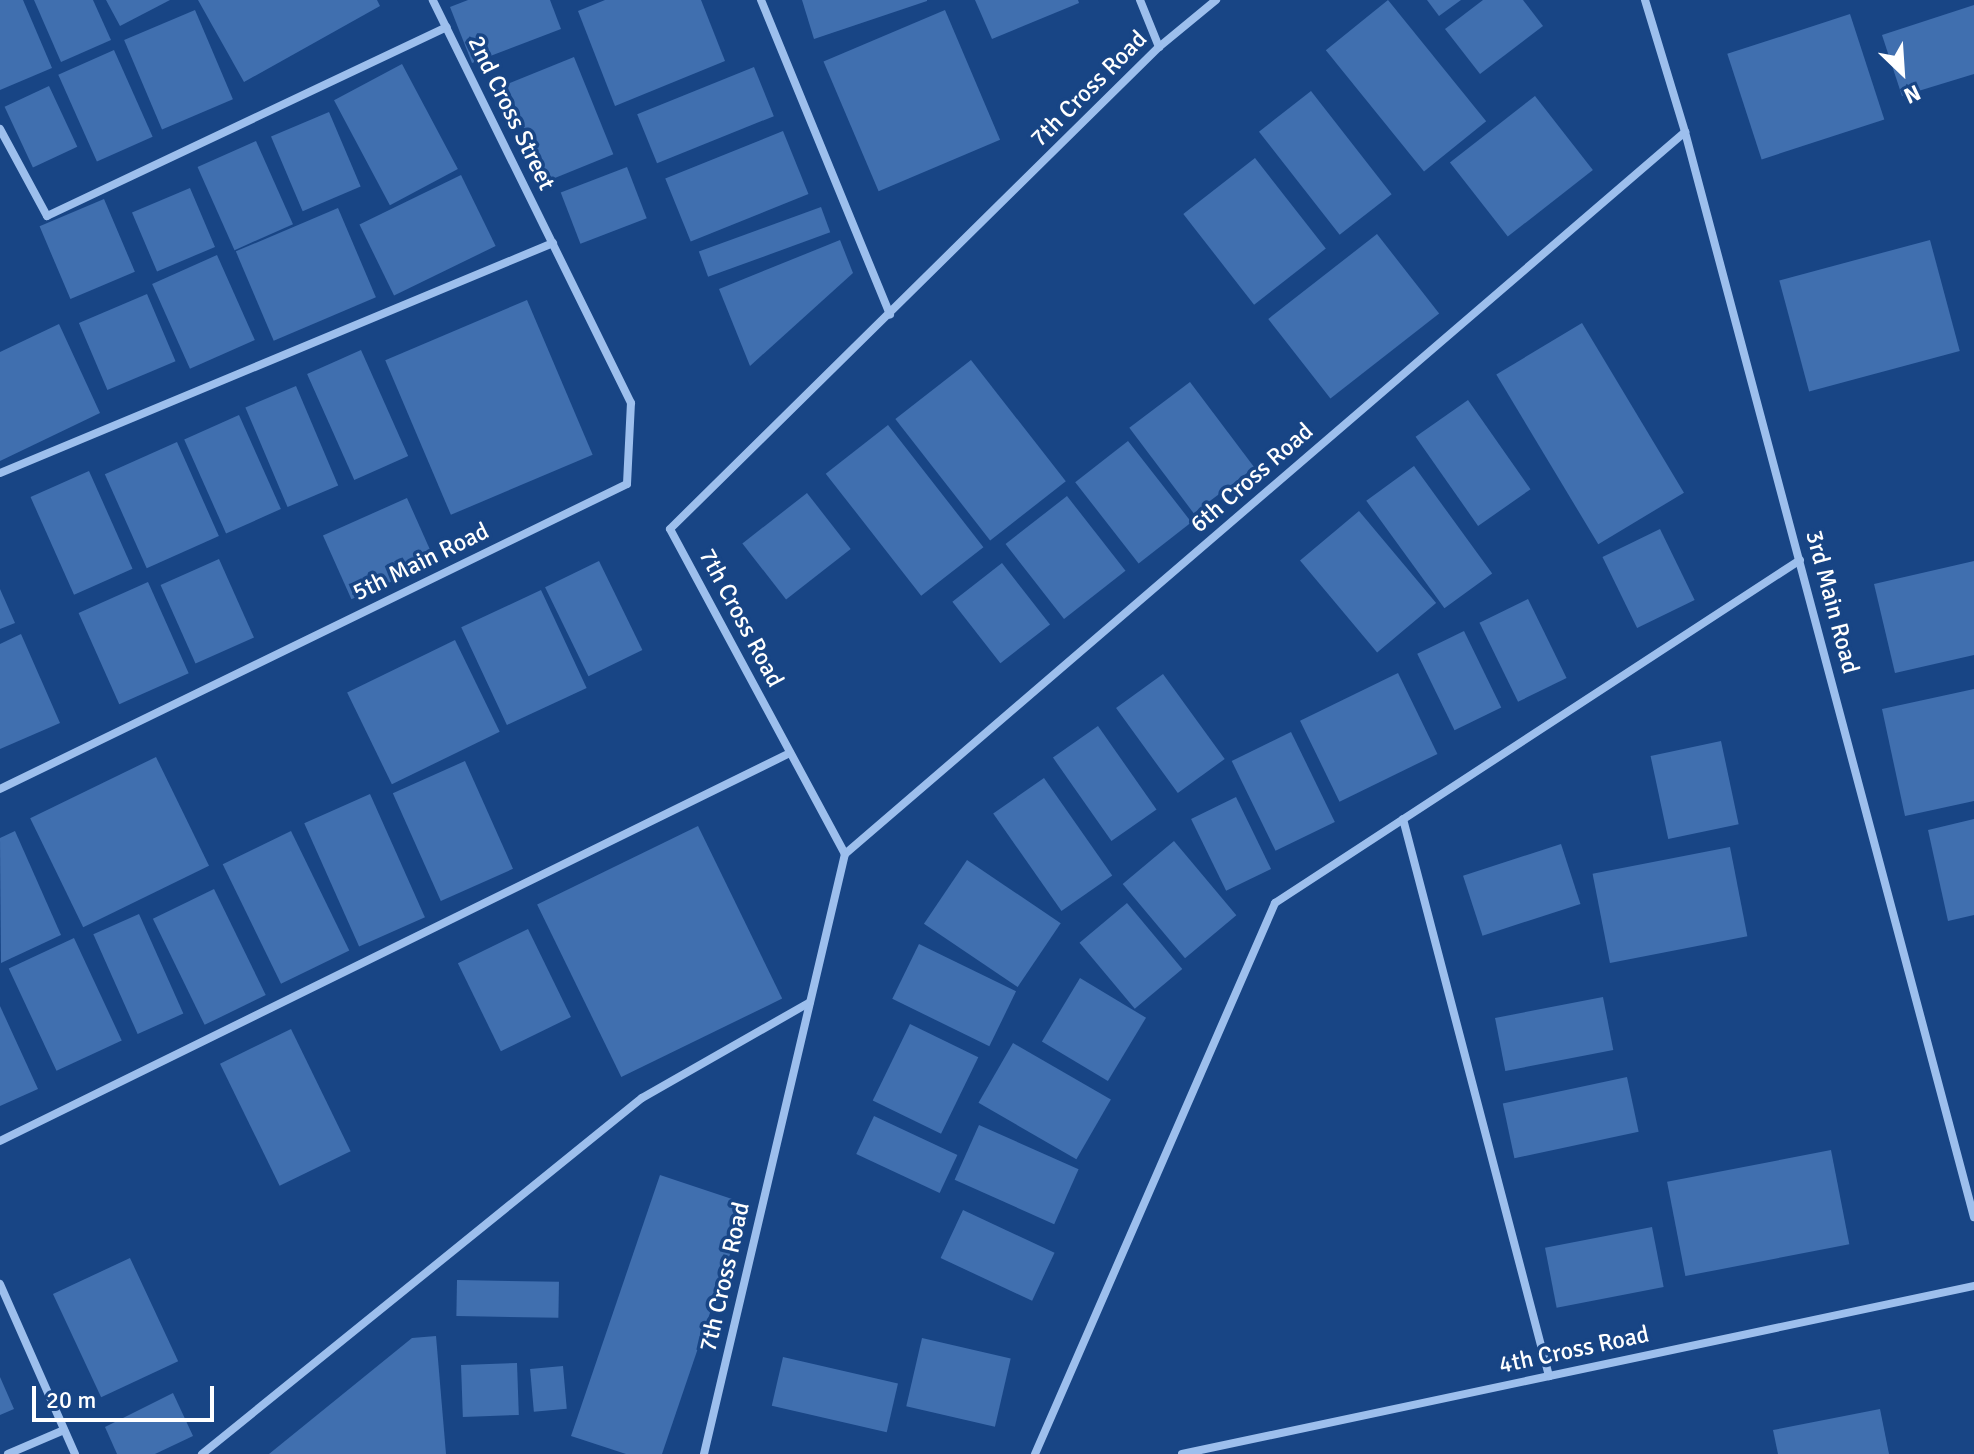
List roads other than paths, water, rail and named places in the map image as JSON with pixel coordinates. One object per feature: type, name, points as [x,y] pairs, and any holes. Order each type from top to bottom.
[{"type":"street","name":"2nd Cross Street","points":[[433,0],[553,243]]},
{"type":"street","points":[[761,0],[890,315]]},
{"type":"street","points":[[1140,0],[1159,47]]},
{"type":"street","name":"7th Cross Road","points":[[704,1454],[845,854],[670,529],[1159,47],[1216,0]]},
{"type":"street","name":"3rd Main Road","points":[[1645,0],[1685,132],[1974,1217]]},
{"type":"street","points":[[0,129],[47,216],[447,27]]},
{"type":"street","name":"6th Cross Road","points":[[845,854],[1685,132]]},
{"type":"street","points":[[0,473],[553,243]]},
{"type":"street","name":"5th Main Road","points":[[0,789],[627,484],[631,403],[553,243]]},
{"type":"street","points":[[1035,1454],[1275,903],[1800,560]]},
{"type":"street","points":[[0,1141],[790,753]]},
{"type":"street","points":[[1403,819],[1549,1376]]},
{"type":"street","points":[[202,1454],[642,1098],[810,1002]]},
{"type":"street","points":[[0,1284],[75,1454]]},
{"type":"street","name":"4th Cross Road","points":[[1182,1454],[1974,1286]]},
{"type":"street","points":[[8,1454],[64,1430]]}]
